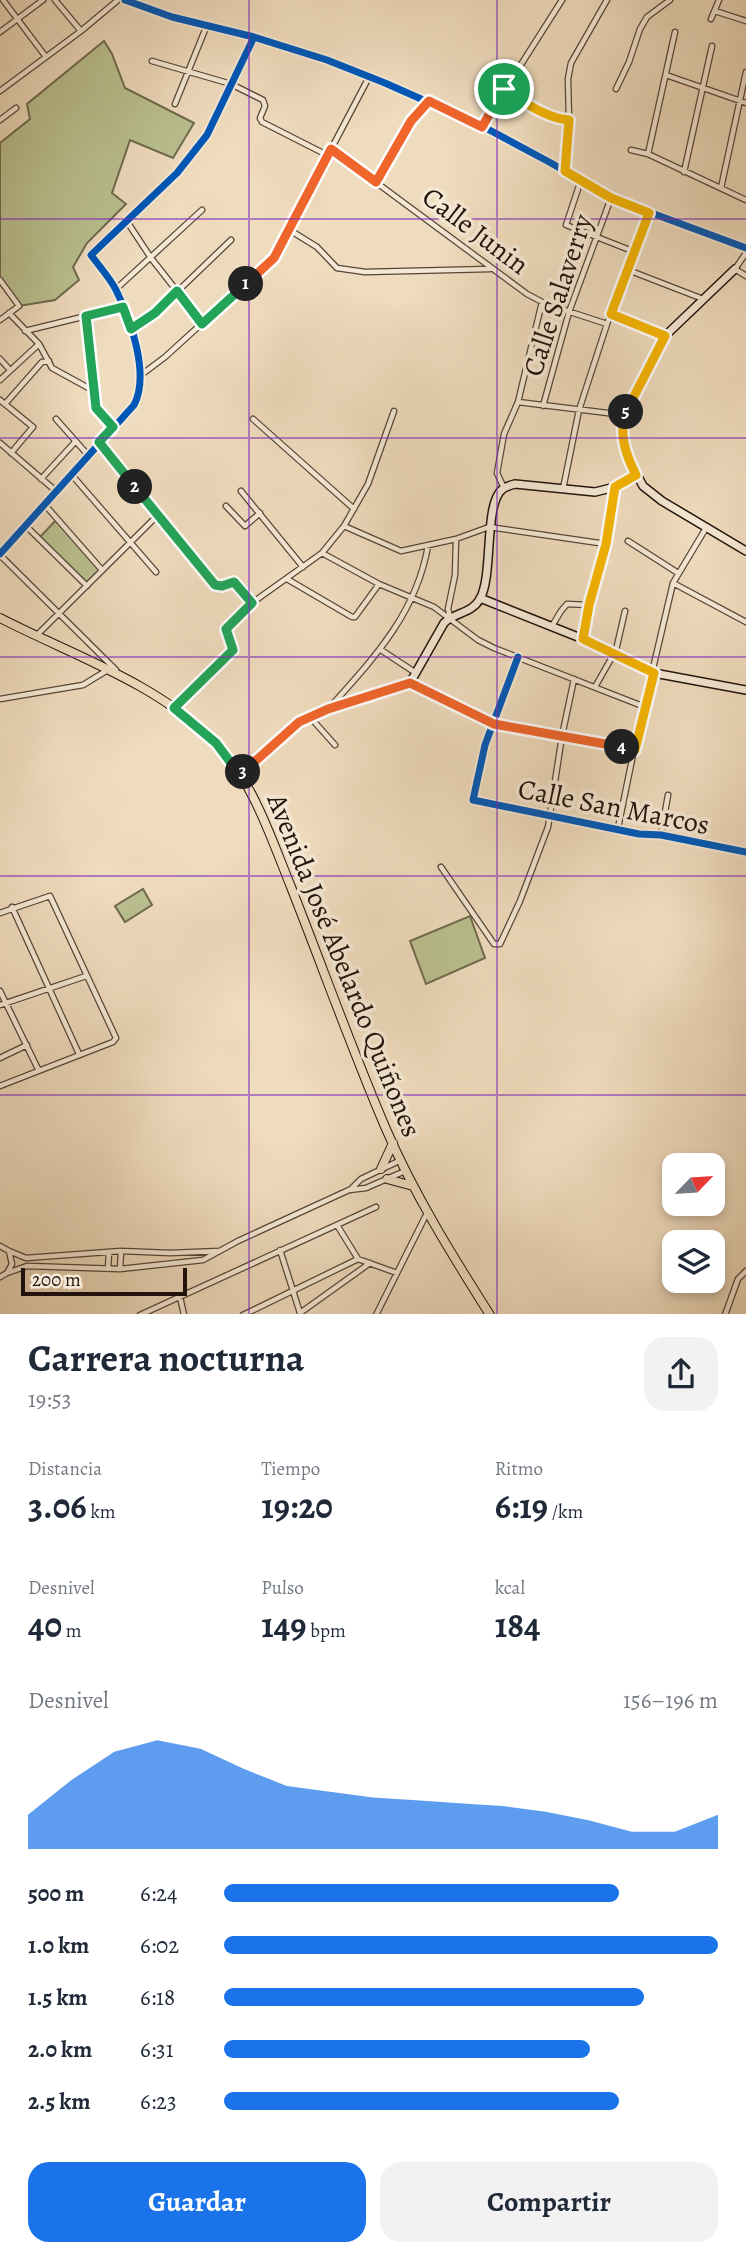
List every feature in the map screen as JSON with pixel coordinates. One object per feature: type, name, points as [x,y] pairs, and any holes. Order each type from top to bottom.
[{"type":"main road","name":"Avenida José Abelardo Quiñones","points":[[0,618],[128,681],[174,708],[216,743],[240,775],[256,802],[279,856],[405,1170],[490,1314]]},
{"type":"main road","points":[[381,1168],[393,1143]]},
{"type":"main road","points":[[387,1179],[413,1186]]},
{"type":"street","points":[[3,0],[46,57]]},
{"type":"street","points":[[0,32],[43,0]]},
{"type":"street","points":[[55,0],[81,31]]},
{"type":"street","points":[[0,91],[118,0]]},
{"type":"street","points":[[125,0],[172,17],[254,37],[327,60],[429,101],[565,171],[611,198],[746,250],[735,269],[665,336],[624,415],[623,442],[636,475],[652,495],[746,551]]},
{"type":"street","points":[[482,127],[562,0]]},
{"type":"street","points":[[565,171],[565,119],[571,63],[607,0]]},
{"type":"street","points":[[616,89],[647,17],[670,0]]},
{"type":"street","points":[[711,19],[719,0]]},
{"type":"street","points":[[715,11],[746,21]]},
{"type":"street","points":[[175,104],[207,25]]},
{"type":"street","points":[[648,154],[675,32]]},
{"type":"street","points":[[128,681],[0,555],[134,405],[140,394],[141,375],[131,329],[116,289],[91,255],[177,173],[207,135],[254,37]]},
{"type":"street","points":[[684,172],[712,46]]},
{"type":"street","points":[[152,61],[231,84],[263,100],[265,106],[260,118],[262,122],[327,155]]},
{"type":"street","points":[[720,188],[746,72]]},
{"type":"street","points":[[666,75],[746,103]]},
{"type":"street","points":[[141,375],[274,258],[369,77]]},
{"type":"street","points":[[504,89],[540,111],[565,119]]},
{"type":"street","points":[[376,182],[411,121],[429,101]]},
{"type":"street","points":[[0,120],[16,108]]},
{"type":"street","name":"Calle Junin","points":[[331,149],[491,269],[542,302],[607,324]]},
{"type":"street","points":[[631,150],[648,154],[746,200]]},
{"type":"street","points":[[581,180],[566,225],[635,251]]},
{"type":"street","name":"Calle Salaverry","points":[[543,405],[569,312],[611,198]]},
{"type":"street","points":[[116,289],[202,210]]},
{"type":"street","points":[[563,490],[579,410],[607,324],[649,213]]},
{"type":"street","points":[[126,220],[151,258],[202,324]]},
{"type":"street","points":[[288,229],[317,247],[337,268],[365,272],[491,269]]},
{"type":"street","points":[[131,329],[155,313],[231,240]]},
{"type":"street","points":[[735,269],[746,276]]},
{"type":"street","points":[[628,270],[704,299]]},
{"type":"street","points":[[0,280],[19,306],[0,320]]},
{"type":"street","points":[[504,488],[498,478],[498,467],[504,434],[517,402],[542,302]]},
{"type":"street","points":[[26,331],[123,307]]},
{"type":"street","points":[[9,313],[38,344],[52,368],[94,391]]},
{"type":"street","points":[[611,314],[665,336]]},
{"type":"street","points":[[86,316],[96,408],[113,427]]},
{"type":"street","points":[[0,380],[38,344]]},
{"type":"street","points":[[0,359],[10,370]]},
{"type":"street","points":[[11,453],[33,428],[2,402],[42,362],[49,361]]},
{"type":"street","points":[[517,402],[624,415]]},
{"type":"street","points":[[174,708],[233,650],[226,629],[252,603],[322,552],[344,526],[368,484],[394,411]]},
{"type":"street","points":[[56,419],[88,454]]},
{"type":"street","points":[[253,419],[354,509]]},
{"type":"street","points":[[41,479],[75,442]]},
{"type":"street","points":[[99,442],[215,585],[234,582],[252,603]]},
{"type":"street","points":[[0,443],[57,492]]},
{"type":"street","points":[[71,474],[156,572]]},
{"type":"street","points":[[240,775],[292,728],[310,717],[410,683],[444,623],[450,617],[469,611],[480,598],[488,572],[489,527],[498,494],[504,488],[515,484],[595,492],[615,487],[636,475]]},
{"type":"street","points":[[583,639],[589,605],[606,544],[615,487]]},
{"type":"street","points":[[242,491],[303,567]]},
{"type":"street","points":[[44,505],[102,570]]},
{"type":"street","points":[[226,506],[244,526],[260,513]]},
{"type":"street","points":[[35,636],[158,515]]},
{"type":"street","points":[[26,526],[87,586]]},
{"type":"street","points":[[344,526],[401,551],[456,539],[489,527],[606,544]]},
{"type":"street","points":[[618,828],[673,583],[706,528]]},
{"type":"street","points":[[450,617],[456,539]]},
{"type":"street","points":[[628,541],[678,572]]},
{"type":"street","points":[[328,709],[381,650],[412,598],[423,570],[428,546]]},
{"type":"street","points":[[322,552],[379,584],[434,607],[478,640],[645,707]]},
{"type":"street","points":[[287,579],[352,617],[355,617],[379,584]]},
{"type":"street","points":[[673,583],[746,622]]},
{"type":"street","points":[[480,598],[583,639],[654,673],[746,690]]},
{"type":"street","points":[[552,626],[567,604],[589,605]]},
{"type":"street","points":[[596,687],[614,653],[625,611]]},
{"type":"street","points":[[381,650],[416,673]]},
{"type":"street","points":[[494,724],[518,657]]},
{"type":"street","points":[[0,699],[82,685],[106,671]]},
{"type":"street","points":[[441,867],[494,944],[500,944],[520,901],[548,827],[562,736],[575,679]]},
{"type":"street","points":[[410,683],[494,724],[635,750]]},
{"type":"street","points":[[310,717],[335,745]]},
{"type":"street","name":"Calle San Marcos","points":[[494,724],[485,745],[472,796],[474,801],[746,852]]},
{"type":"street","points":[[661,835],[668,795]]},
{"type":"street","points":[[0,913],[46,896],[51,897],[116,1037],[113,1042],[0,1086]]},
{"type":"street","points":[[12,907],[79,1054]]},
{"type":"street","points":[[2,1004],[86,976]]},
{"type":"street","points":[[0,991],[2,1004],[38,1069]]},
{"type":"street","points":[[0,1058],[27,1045]]},
{"type":"street","points":[[349,1190],[361,1178],[401,1160]]},
{"type":"street","points":[[3,1276],[27,1266],[120,1269],[203,1260],[349,1190],[366,1188],[405,1170]]},
{"type":"street","points":[[140,1314],[376,1207]]},
{"type":"street","points":[[376,1314],[428,1212]]},
{"type":"street","points":[[337,1225],[358,1259],[397,1273]]},
{"type":"street","points":[[0,1247],[26,1258],[121,1251],[220,1251]]},
{"type":"street","points":[[280,1250],[300,1314],[370,1263]]},
{"type":"street","points":[[3,1276],[12,1264],[9,1251]]},
{"type":"street","points":[[120,1269],[121,1251]]},
{"type":"street","points":[[108,1269],[109,1252]]},
{"type":"street","points":[[243,1314],[358,1259]]},
{"type":"street","points":[[725,1314],[738,1279],[746,1271]]},
{"type":"street","points":[[180,1297],[184,1314]]},
{"type":"green space","points":[[104,41],[125,88],[194,123],[173,158],[130,140],[112,193],[126,204],[87,243],[73,267],[79,280],[55,300],[19,306],[0,281],[0,143],[30,119],[27,104]]},
{"type":"green space","points":[[56,520],[100,569],[85,584],[40,537]]},
{"type":"green space","points":[[143,889],[152,905],[125,922],[115,906]]},
{"type":"green space","points":[[470,916],[485,958],[426,984],[410,941]]},
{"type":"cycle path","points":[[125,0],[172,17],[254,37],[327,60],[385,83],[482,126],[611,198],[746,248]]},
{"type":"cycle path","points":[[0,554],[134,405],[140,379],[133,332],[116,290],[91,255],[177,173],[207,135],[254,37]]},
{"type":"cycle path","points":[[518,657],[485,745],[473,800],[639,834],[661,835],[746,852]]},
{"type":"route","points":[[504,89],[540,111],[569,120],[565,171],[611,198],[649,213],[611,314],[665,336],[624,415],[623,442],[636,475],[615,487],[606,544],[589,605],[583,639],[654,673],[635,750],[494,724],[410,683],[328,709],[299,722],[240,775],[216,743],[174,708],[233,650],[226,629],[252,603],[234,582],[226,586],[215,585],[99,442],[113,427],[96,408],[86,316],[123,307],[131,329],[155,313],[177,291],[202,324],[274,258],[331,149],[376,182],[411,121],[429,101],[482,127],[504,89]]}]
